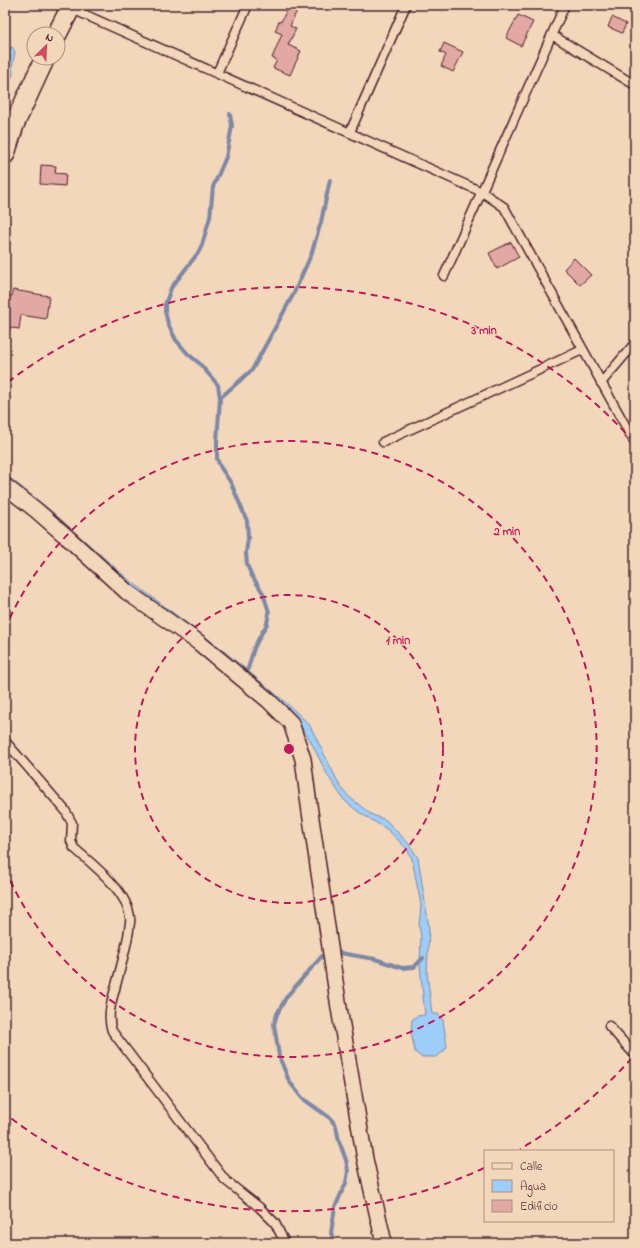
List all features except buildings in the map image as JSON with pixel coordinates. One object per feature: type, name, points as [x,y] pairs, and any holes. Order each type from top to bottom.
[{"type":"street","points":[[61,26],[71,6]]},
{"type":"street","points":[[5,154],[14,125],[41,66]]},
{"type":"street","points":[[5,486],[68,538],[127,592],[198,642],[268,700],[290,723],[303,759],[339,1008],[365,1160],[384,1243]]},
{"type":"lane","points":[[217,73],[248,5]]},
{"type":"lane","points":[[350,132],[406,5]]},
{"type":"lane","points":[[444,276],[565,5]]},
{"type":"lane","points":[[71,6],[482,192],[504,206],[635,444]]},
{"type":"lane","points":[[552,35],[635,85]]},
{"type":"lane","points":[[601,383],[635,342]]},
{"type":"lane","points":[[383,442],[582,350]]},
{"type":"lane","points":[[5,741],[65,810],[72,823],[71,841],[74,848],[114,884],[127,904],[130,918],[127,943],[112,998],[109,1016],[112,1031],[225,1180],[259,1207],[275,1223],[285,1243]]},
{"type":"lane","points":[[609,1026],[635,1055]]},
{"type":"water","points":[[12,47],[15,52],[12,67],[13,75],[5,90],[6,64],[8,53]]},
{"type":"water","points":[[5,474],[50,510],[128,579],[219,647],[284,701],[309,724],[340,786],[349,797],[372,815],[386,820],[409,844],[418,858],[429,928],[427,972],[432,1014],[438,1014],[443,1020],[447,1046],[444,1051],[436,1057],[421,1057],[415,1052],[411,1032],[412,1020],[417,1016],[425,1015],[420,966],[421,936],[419,926],[421,905],[412,859],[407,849],[388,830],[357,811],[344,800],[328,776],[309,738],[284,705],[143,598],[5,480]]},
{"type":"waterway","points":[[230,114],[232,126],[226,157],[213,187],[210,217],[202,245],[198,253],[171,288],[165,305],[165,311],[168,324],[176,340],[218,385],[220,398],[217,459],[231,483],[247,521],[247,565],[263,593],[269,612],[267,624],[254,648],[247,672]]},
{"type":"waterway","points":[[220,398],[252,370],[293,295],[311,255],[321,222],[330,180]]},
{"type":"waterway","points":[[335,1243],[331,1233],[335,1207],[346,1183],[348,1171],[346,1160],[339,1141],[336,1126],[330,1118],[302,1098],[289,1081],[279,1056],[274,1024],[277,1014],[287,996],[322,956],[334,952],[375,959],[402,968],[414,967],[423,958]]}]
